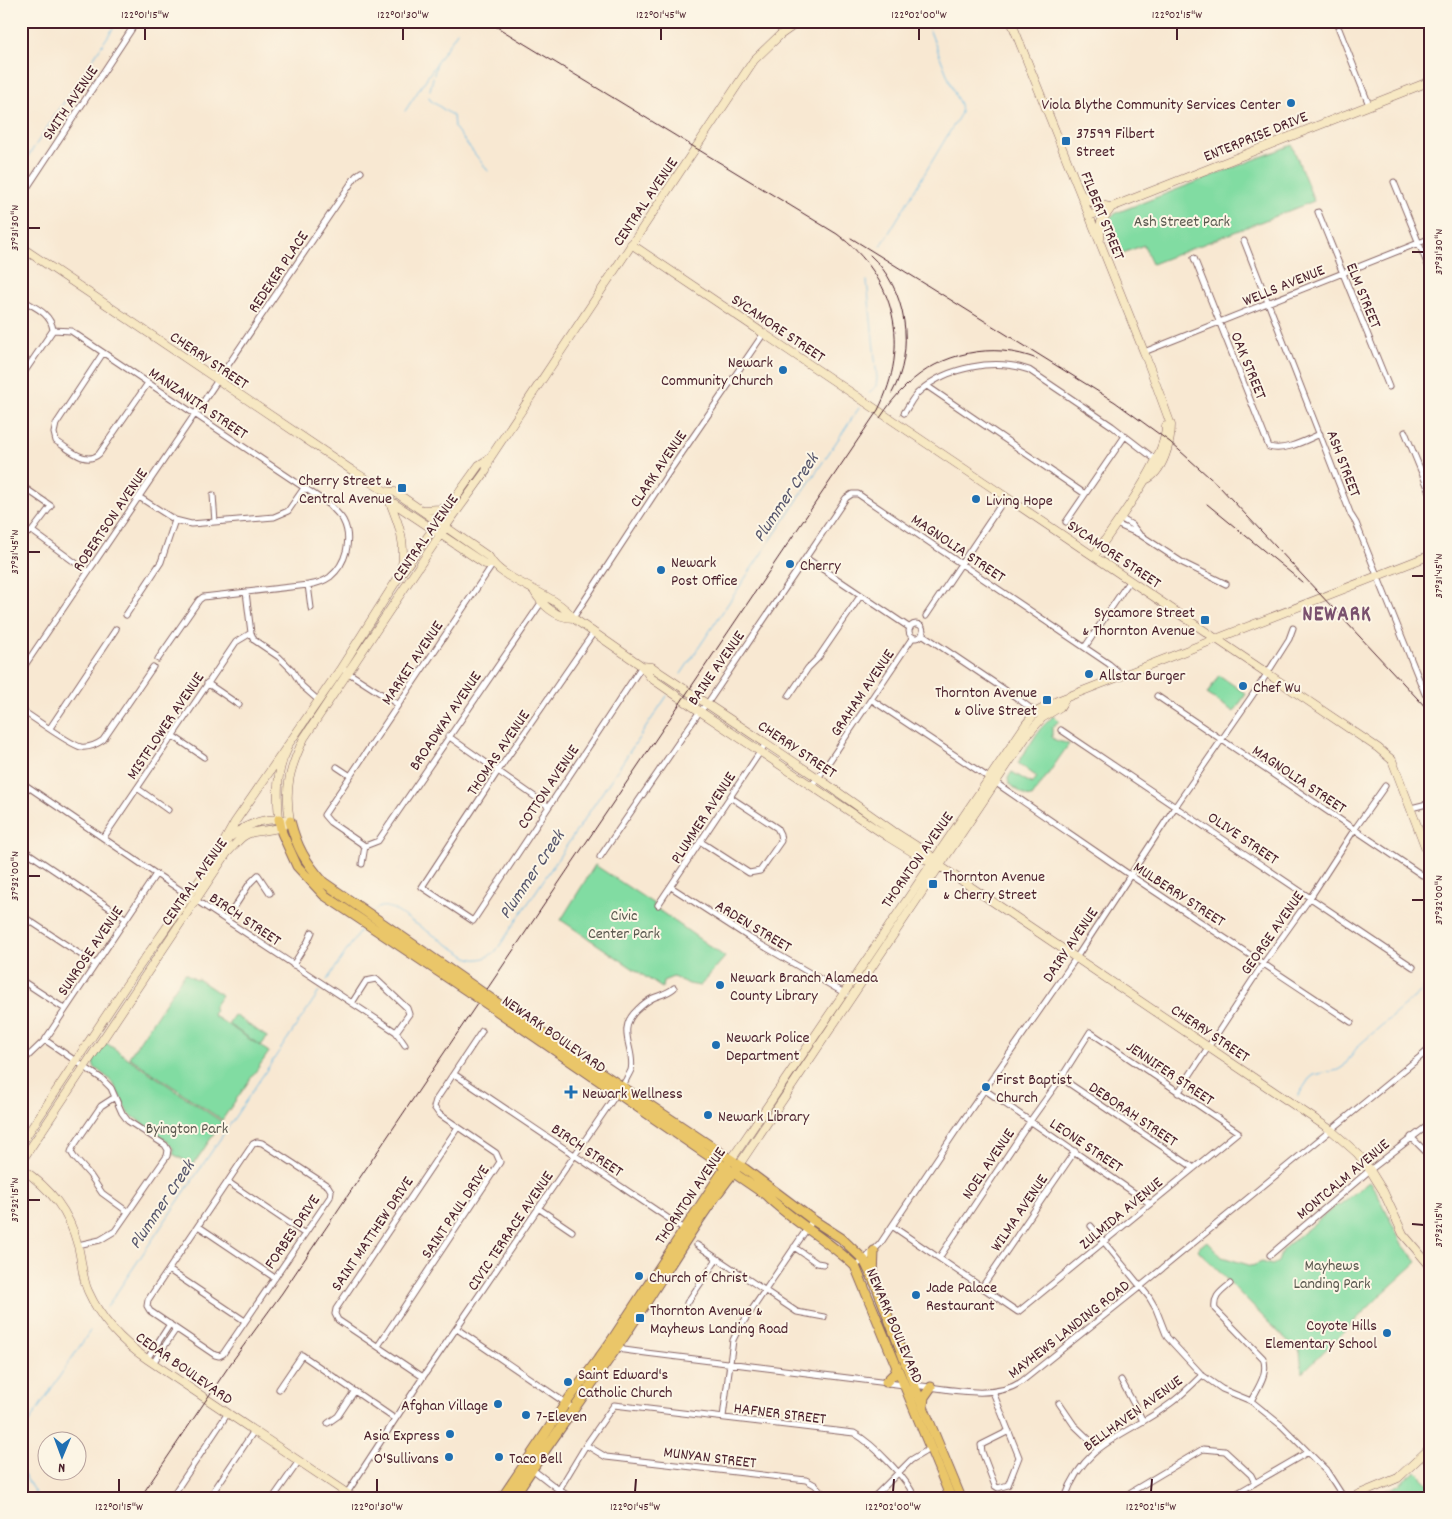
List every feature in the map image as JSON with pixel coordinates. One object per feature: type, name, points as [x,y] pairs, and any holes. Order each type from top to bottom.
[{"type":"main road","name":"NEWARK BOULEVARD","points":[[290,820],[305,860],[323,882],[495,1006],[619,1090],[724,1168],[766,1195],[806,1228],[842,1253],[854,1266],[904,1384],[961,1498]]},
{"type":"main road","name":"NEWARK BOULEVARD","points":[[279,823],[297,866],[324,894],[471,989]]},
{"type":"main road","name":"NEWARK BOULEVARD","points":[[619,1090],[735,1162],[840,1238],[864,1260],[874,1280],[923,1406],[952,1498]]},
{"type":"main road","name":"THORNTON AVENUE","points":[[614,1345],[684,1229],[724,1168],[735,1162]]},
{"type":"main road","name":"THORNTON AVENUE","points":[[502,1498],[614,1345],[732,1173],[735,1162]]},
{"type":"main road","points":[[874,1251],[874,1280]]},
{"type":"main road","points":[[886,1382],[895,1373],[897,1366]]},
{"type":"main road","points":[[923,1406],[924,1397],[931,1387]]},
{"type":"main road","name":"THORNTON AVENUE","points":[[513,1498],[569,1406]]},
{"type":"street","name":"SMITH AVENUE","points":[[21,197],[137,21]]},
{"type":"street","name":"CENTRAL AVENUE","points":[[298,731],[348,673],[446,526],[486,471],[490,458],[754,60],[780,35],[800,21]]},
{"type":"street","name":"FILBERT STREET","points":[[1011,21],[1165,405],[1168,420],[1166,425],[1168,440]]},
{"type":"street","points":[[1338,29],[1369,105]]},
{"type":"street","name":"ENTERPRISE DRIVE","points":[[1089,216],[1431,81]]},
{"type":"street","name":"REDEKER PLACE","points":[[218,380],[359,174]]},
{"type":"street","points":[[1394,182],[1431,273]]},
{"type":"street","points":[[1081,195],[1095,204],[1112,207],[1101,222],[1100,243]]},
{"type":"street","name":"ELM STREET","points":[[1318,212],[1388,387]]},
{"type":"street","name":"WELLS AVENUE","points":[[1144,352],[1431,238]]},
{"type":"street","name":"ASH STREET","points":[[1244,241],[1425,694]]},
{"type":"street","name":"SYCAMORE STREET","points":[[631,244],[1378,748],[1392,760],[1431,862]]},
{"type":"street","name":"CHERRY STREET","points":[[21,247],[385,491],[395,492],[446,526],[489,557],[493,564],[534,591],[546,595],[568,611],[573,618],[642,666],[651,678],[811,785],[919,852],[929,854],[937,863],[1207,1048],[1331,1130],[1358,1154],[1370,1170],[1383,1191],[1403,1234],[1431,1267]]},
{"type":"street","name":"OAK STREET","points":[[1194,258],[1269,447],[1276,449],[1320,434]]},
{"type":"street","points":[[21,298],[46,314],[53,330],[21,377]]},
{"type":"street","name":"MANZANITA STREET","points":[[53,330],[71,331],[330,505],[343,520],[348,544],[345,556],[339,568],[329,578],[319,583],[308,585]]},
{"type":"street","name":"CLARK AVENUE","points":[[573,618],[669,472],[764,333]]},
{"type":"street","points":[[103,353],[56,424],[54,433],[56,441],[85,459],[94,459],[148,383]]},
{"type":"street","points":[[904,413],[918,392],[948,374],[972,367],[992,365],[1025,369],[1125,436],[1156,460]]},
{"type":"street","name":"ROBERTSON AVENUE","points":[[21,671],[218,380]]},
{"type":"street","points":[[926,386],[1085,494]]},
{"type":"street","points":[[1405,432],[1431,495]]},
{"type":"street","points":[[1066,522],[1125,436]]},
{"type":"street","points":[[1094,556],[1145,480],[1168,440]]},
{"type":"street","points":[[1145,480],[1151,478],[1161,464],[1168,440]]},
{"type":"street","name":"CENTRAL AVENUE","points":[[21,1162],[226,853],[244,836],[290,820],[287,791],[293,761],[341,668],[400,575],[432,529],[479,465],[490,458]]},
{"type":"street","points":[[21,536],[32,531],[51,506],[22,486]]},
{"type":"street","points":[[139,497],[175,520],[191,524],[274,517],[288,510],[304,488]]},
{"type":"street","points":[[385,491],[402,532],[404,545],[400,575]]},
{"type":"street","name":"BAINE AVENUE","points":[[600,857],[700,711],[707,704],[846,498],[852,494]]},
{"type":"street","name":"MAGNOLIA STREET","points":[[852,494],[858,494],[1085,647],[1123,676]]},
{"type":"street","points":[[213,495],[215,522]]},
{"type":"street","points":[[926,616],[1006,497]]},
{"type":"street","name":"CHERRY STREET","points":[[389,500],[485,564],[493,564]]},
{"type":"street","points":[[422,510],[440,510],[450,505]]},
{"type":"street","points":[[457,512],[456,525],[460,536]]},
{"type":"street","points":[[126,615],[161,562],[175,520]]},
{"type":"street","points":[[1118,521],[1183,563],[1226,584]]},
{"type":"street","points":[[32,531],[88,572]]},
{"type":"street","name":"THORNTON AVENUE","points":[[735,1162],[851,997],[993,780],[1026,724],[1056,701],[1431,555]]},
{"type":"street","points":[[806,558],[910,628]]},
{"type":"street","name":"MARKET AVENUE","points":[[364,846],[330,822],[324,815],[349,775],[493,564]]},
{"type":"street","points":[[1085,647],[1130,580]]},
{"type":"street","points":[[158,659],[203,597],[308,585],[311,608]]},
{"type":"street","name":"CHERRY STREET","points":[[534,591],[540,602],[564,618],[573,618]]},
{"type":"street","points":[[246,592],[250,633],[259,645],[279,658],[292,670],[302,686],[323,703]]},
{"type":"street","points":[[789,696],[808,668],[818,658],[861,595]]},
{"type":"street","name":"BROADWAY AVENUE","points":[[364,846],[378,841],[540,602]]},
{"type":"street","points":[[915,624],[920,625],[922,634],[913,638],[909,633],[910,628],[915,624]]},
{"type":"street","name":"DAIRY AVENUE","points":[[854,1266],[874,1251],[1076,958],[1289,639],[1292,628]]},
{"type":"street","points":[[50,728],[116,629]]},
{"type":"street","name":"THOMAS AVENUE","points":[[473,921],[422,887],[498,771],[594,632]]},
{"type":"street","name":"MISTFLOWER AVENUE","points":[[104,837],[236,642],[250,633]]},
{"type":"street","points":[[922,634],[1039,715]]},
{"type":"street","name":"GRAHAM AVENUE","points":[[811,785],[818,778],[913,638]]},
{"type":"street","name":"CHERRY STREET","points":[[642,666],[652,667],[818,778],[875,823]]},
{"type":"street","name":"COTTON AVENUE","points":[[473,921],[642,666]]},
{"type":"street","points":[[21,710],[79,746],[91,747],[103,740],[153,667]]},
{"type":"street","points":[[341,668],[397,704]]},
{"type":"street","points":[[207,683],[239,705]]},
{"type":"street","name":"MAGNOLIA STREET","points":[[1157,696],[1422,875],[1431,876]]},
{"type":"street","name":"MULBERRY STREET","points":[[872,700],[1351,1022]]},
{"type":"street","name":"OLIVE STREET","points":[[1061,730],[1413,967]]},
{"type":"street","points":[[220,849],[246,806],[298,731]]},
{"type":"street","name":"NEWARK BOULEVARD","points":[[279,823],[277,793],[280,773],[286,753],[298,731]]},
{"type":"street","points":[[173,736],[204,757]]},
{"type":"street","points":[[448,736],[548,806]]},
{"type":"street","name":"PLUMMER AVENUE","points":[[658,905],[766,744]]},
{"type":"street","points":[[337,767],[349,775]]},
{"type":"street","name":"THORNTON AVENUE","points":[[735,1162],[843,992],[922,876],[937,863],[945,844],[993,780]]},
{"type":"street","name":"BIRCH STREET","points":[[21,782],[156,874],[396,1032],[405,1045]]},
{"type":"street","name":"GEORGE AVENUE","points":[[1178,1093],[1263,964],[1385,786]]},
{"type":"street","points":[[137,788],[168,810]]},
{"type":"street","points":[[701,842],[749,873],[755,873],[760,871],[781,841],[777,828],[730,797]]},
{"type":"street","points":[[1411,808],[1431,803]]},
{"type":"street","name":"CENTRAL AVENUE","points":[[21,1144],[220,849],[229,838],[245,826],[257,822],[279,823]]},
{"type":"street","points":[[922,876],[919,852],[945,844]]},
{"type":"street","points":[[362,864],[364,846]]},
{"type":"street","points":[[21,848],[125,918]]},
{"type":"street","name":"SUNROSE AVENUE","points":[[21,1063],[45,1040],[156,874]]},
{"type":"street","points":[[226,920],[258,875],[270,892]]},
{"type":"street","name":"ARDEN STREET","points":[[671,887],[753,940],[851,997]]},
{"type":"street","points":[[21,915],[95,964]]},
{"type":"street","points":[[293,965],[312,932]]},
{"type":"street","points":[[352,1003],[366,981],[376,979],[407,1008],[410,1014],[396,1032]]},
{"type":"street","points":[[21,980],[65,1009]]},
{"type":"street","name":"CIVIC TERRACE AVENUE","points":[[351,1495],[395,1419],[631,1070],[626,1031],[635,1011],[648,1002],[669,993],[674,988]]},
{"type":"street","points":[[454,1074],[482,1031]]},
{"type":"street","name":"NOEL AVENUE","points":[[939,1258],[1090,1032]]},
{"type":"street","name":"JENNIFER STREET","points":[[1090,1032],[1238,1132]]},
{"type":"street","points":[[45,1040],[102,1079],[111,1088],[122,1113],[128,1121],[165,1145],[168,1150],[166,1156],[115,1231],[100,1240],[78,1245]]},
{"type":"street","name":"MAYHEWS LANDING ROAD","points":[[614,1345],[646,1353],[931,1387],[994,1392],[1010,1389],[1141,1286],[1431,1048]]},
{"type":"street","name":"BIRCH STREET","points":[[454,1074],[684,1229]]},
{"type":"street","name":"SAINT PAUL DRIVE","points":[[378,1346],[500,1162],[496,1153],[439,1114],[434,1107],[436,1100],[454,1074]]},
{"type":"street","name":"DEBORAH STREET","points":[[1061,1078],[1194,1168]]},
{"type":"street","name":"LEONE STREET","points":[[985,1090],[1149,1203]]},
{"type":"street","points":[[115,1097],[101,1106],[71,1152],[102,1193],[128,1212]]},
{"type":"street","name":"MONTCALM AVENUE","points":[[1270,1255],[1370,1170],[1431,1122]]},
{"type":"street","name":"SAINT MATTHEW DRIVE","points":[[423,1377],[338,1320],[335,1314],[336,1308],[458,1127]]},
{"type":"street","name":"ZULMIDA AVENUE","points":[[982,1287],[1018,1312],[1238,1132]]},
{"type":"street","points":[[1411,1137],[1431,1157]]},
{"type":"street","name":"FORBES DRIVE","points":[[257,1142],[262,1143],[328,1186],[331,1191],[330,1197],[305,1234],[223,1354],[219,1356],[150,1311],[147,1306],[148,1300],[198,1226],[253,1144],[257,1142]]},
{"type":"street","name":"WILMA AVENUE","points":[[982,1287],[1074,1151]]},
{"type":"street","name":"CEDAR BOULEVARD","points":[[21,1168],[42,1182],[66,1214],[78,1245],[87,1289],[100,1314],[120,1338],[150,1361],[351,1495]]},
{"type":"street","points":[[228,1182],[305,1234]]},
{"type":"street","points":[[538,1208],[572,1231]]},
{"type":"street","points":[[723,1417],[733,1340],[813,1220]]},
{"type":"street","points":[[198,1226],[275,1278]]},
{"type":"street","points":[[892,1226],[982,1287]]},
{"type":"street","points":[[1091,1226],[1153,1302],[1167,1337],[1202,1375],[1222,1389],[1252,1400],[1282,1426],[1326,1470],[1344,1498]]},
{"type":"street","points":[[684,1229],[686,1239]]},
{"type":"street","points":[[697,1245],[797,1312],[824,1317]]},
{"type":"street","points":[[794,1247],[817,1263],[823,1264]]},
{"type":"street","points":[[688,1303],[717,1259]]},
{"type":"street","points":[[169,1270],[245,1321]]},
{"type":"street","points":[[1230,1284],[1216,1296],[1214,1309],[1262,1358],[1266,1365],[1263,1378],[1252,1400]]},
{"type":"street","points":[[150,1361],[170,1324]]},
{"type":"street","points":[[150,1361],[176,1329]]},
{"type":"street","points":[[456,1329],[569,1406]]},
{"type":"street","points":[[279,1389],[302,1355],[395,1419]]},
{"type":"street","name":"BELLHAVEN AVENUE","points":[[1065,1498],[1078,1470],[1098,1448],[1111,1438],[1170,1404],[1202,1375]]},
{"type":"street","points":[[1121,1380],[1143,1421]]},
{"type":"street","points":[[328,1423],[338,1416],[354,1392]]},
{"type":"street","points":[[994,1392],[1019,1456],[1008,1485],[998,1488],[995,1486],[981,1445],[1009,1432]]},
{"type":"street","points":[[1059,1403],[1074,1425],[1098,1448]]},
{"type":"street","name":"HAFNER STREET","points":[[586,1445],[614,1404],[854,1433],[863,1438],[898,1473],[911,1488],[915,1498]]},
{"type":"street","points":[[171,1498],[228,1413]]},
{"type":"street","points":[[209,1498],[254,1431]]},
{"type":"street","points":[[554,1498],[586,1445]]},
{"type":"street","name":"MUNYAN STREET","points":[[586,1445],[606,1457],[806,1480],[815,1485],[828,1498]]},
{"type":"street","points":[[873,1498],[911,1460],[935,1446]]},
{"type":"street","points":[[1350,1498],[1398,1478],[1431,1447]]},
{"type":"street","points":[[1126,1498],[1131,1492],[1203,1449],[1226,1451],[1252,1475],[1255,1483]]},
{"type":"street","points":[[1229,1498],[1308,1452]]},
{"type":"street","points":[[273,1498],[299,1461]]},
{"type":"street","points":[[532,1469],[572,1498]]},
{"type":"green space","name":"Ash Street Park","points":[[1292,145],[1314,201],[1152,264],[1144,245],[1115,256],[1104,228],[1105,221],[1116,213]]},
{"type":"green space","points":[[1219,675],[1246,694],[1234,712],[1207,694]]},
{"type":"green space","points":[[1053,716],[1059,721],[1052,727],[1052,737],[1069,744],[1032,797],[1026,796],[1009,784],[1008,778],[1012,772],[1032,784],[1037,777],[1018,763],[1040,729]]},
{"type":"green space","name":"Civic Center Park","points":[[595,865],[654,904],[653,906],[725,957],[700,986],[689,984],[673,977],[663,981],[662,988],[561,920]]},
{"type":"green space","points":[[185,973],[222,995],[213,1008],[215,1010],[213,1015],[269,1052],[222,1120],[129,1057]]},
{"type":"green space","points":[[234,1015],[267,1037],[261,1046],[228,1024]]},
{"type":"green space","name":"Byington Park","points":[[106,1043],[222,1122],[193,1165],[173,1154],[174,1149],[168,1142],[128,1113],[116,1088],[108,1078],[94,1067],[93,1062]]},
{"type":"green space","name":"Mayhews Landing Park","points":[[1369,1182],[1376,1191],[1402,1244],[1417,1262],[1302,1373],[1300,1352],[1197,1249],[1207,1241],[1222,1257],[1252,1266],[1262,1262],[1272,1265],[1278,1262],[1282,1250],[1289,1244]]},
{"type":"green space","points":[[1416,1471],[1431,1486],[1431,1498],[1382,1498],[1380,1493],[1398,1485]]},
{"type":"waterway","points":[[21,167],[118,21]]},
{"type":"waterway","name":"Plummer Creek","points":[[881,246],[961,113],[960,104],[926,21]]},
{"type":"waterway","points":[[430,90],[437,62],[457,32]]},
{"type":"waterway","points":[[405,111],[436,64]]},
{"type":"waterway","points":[[429,97],[430,100],[453,116],[454,127],[488,171]]},
{"type":"waterway","name":"Plummer Creek","points":[[867,281],[877,378],[876,386],[869,393]]},
{"type":"waterway","name":"Plummer Creek","points":[[681,674],[859,408]]},
{"type":"waterway","name":"Plummer Creek","points":[[374,911],[383,907],[393,909],[469,958],[480,959],[496,951],[667,696]]},
{"type":"waterway","name":"Plummer Creek","points":[[327,980],[362,928]]},
{"type":"waterway","points":[[1298,1096],[1309,1079],[1314,1075],[1338,1070],[1344,1066],[1358,1046],[1426,987],[1431,980]]},
{"type":"waterway","name":"Plummer Creek","points":[[107,1307],[319,992]]},
{"type":"waterway","name":"Plummer Creek","points":[[21,1434],[90,1331]]},
{"type":"waterway","name":"Plummer Creek","points":[[21,1469],[38,1498]]},
{"type":"railway","points":[[140,1498],[231,1363],[282,1293],[878,410],[888,386],[894,361],[895,337],[892,314],[885,292],[873,271],[857,252],[837,234],[487,21]]},
{"type":"railway","points":[[851,238],[1115,402],[1170,442],[1219,486],[1431,713]]},
{"type":"railway","points":[[870,255],[883,269],[892,284],[900,302],[904,320],[904,358],[892,393]]},
{"type":"railway","points":[[880,418],[899,393],[920,374],[951,358],[968,353],[1003,351],[1037,359]]},
{"type":"railway","points":[[1207,504],[1302,582]]},
{"type":"place","name":"Viola Blythe Community Services Center","points":[[1291,103]]},
{"type":"place","name":"37599 Filbert Street","points":[[1066,141]]},
{"type":"place","name":"Newark Community Church","points":[[783,370]]},
{"type":"place","name":"Cherry Street & Central Avenue","points":[[402,488]]},
{"type":"place","name":"Living Hope","points":[[976,499]]},
{"type":"place","name":"Cherry","points":[[790,564]]},
{"type":"place","name":"Newark Post Office","points":[[661,570]]},
{"type":"place","name":"Sycamore Street & Thornton Avenue","points":[[1205,620]]},
{"type":"place","name":"Allstar Burger","points":[[1089,674]]},
{"type":"place","name":"Chef Wu","points":[[1243,686]]},
{"type":"place","name":"Thornton Avenue & Olive Street","points":[[1047,700]]},
{"type":"place","name":"Thornton Avenue & Cherry Street","points":[[933,884]]},
{"type":"place","name":"Newark Branch Alameda County Library","points":[[720,985]]},
{"type":"place","name":"Newark Police Department","points":[[716,1045]]},
{"type":"place","name":"First Baptist Church","points":[[986,1087]]},
{"type":"place","name":"Newark Wellness","points":[[571,1092]]},
{"type":"place","name":"Newark Library","points":[[708,1115]]},
{"type":"place","name":"Church of Christ","points":[[639,1276]]},
{"type":"place","name":"Jade Palace Restaurant","points":[[916,1295]]},
{"type":"place","name":"Thornton Avenue & Mayhews Landing Road","points":[[640,1318]]},
{"type":"place","name":"Coyote Hills Elementary School","points":[[1387,1333]]},
{"type":"place","name":"Saint Edward's Catholic Church","points":[[568,1382]]},
{"type":"place","name":"Afghan Village","points":[[498,1404]]},
{"type":"place","name":"7-Eleven","points":[[526,1415]]},
{"type":"place","name":"Asia Express","points":[[450,1434]]},
{"type":"place","name":"O'Sullivans","points":[[449,1457]]},
{"type":"place","name":"Taco Bell","points":[[499,1457]]},
{"type":"district","name":"NEWARK","points":[[1337,613]]}]
